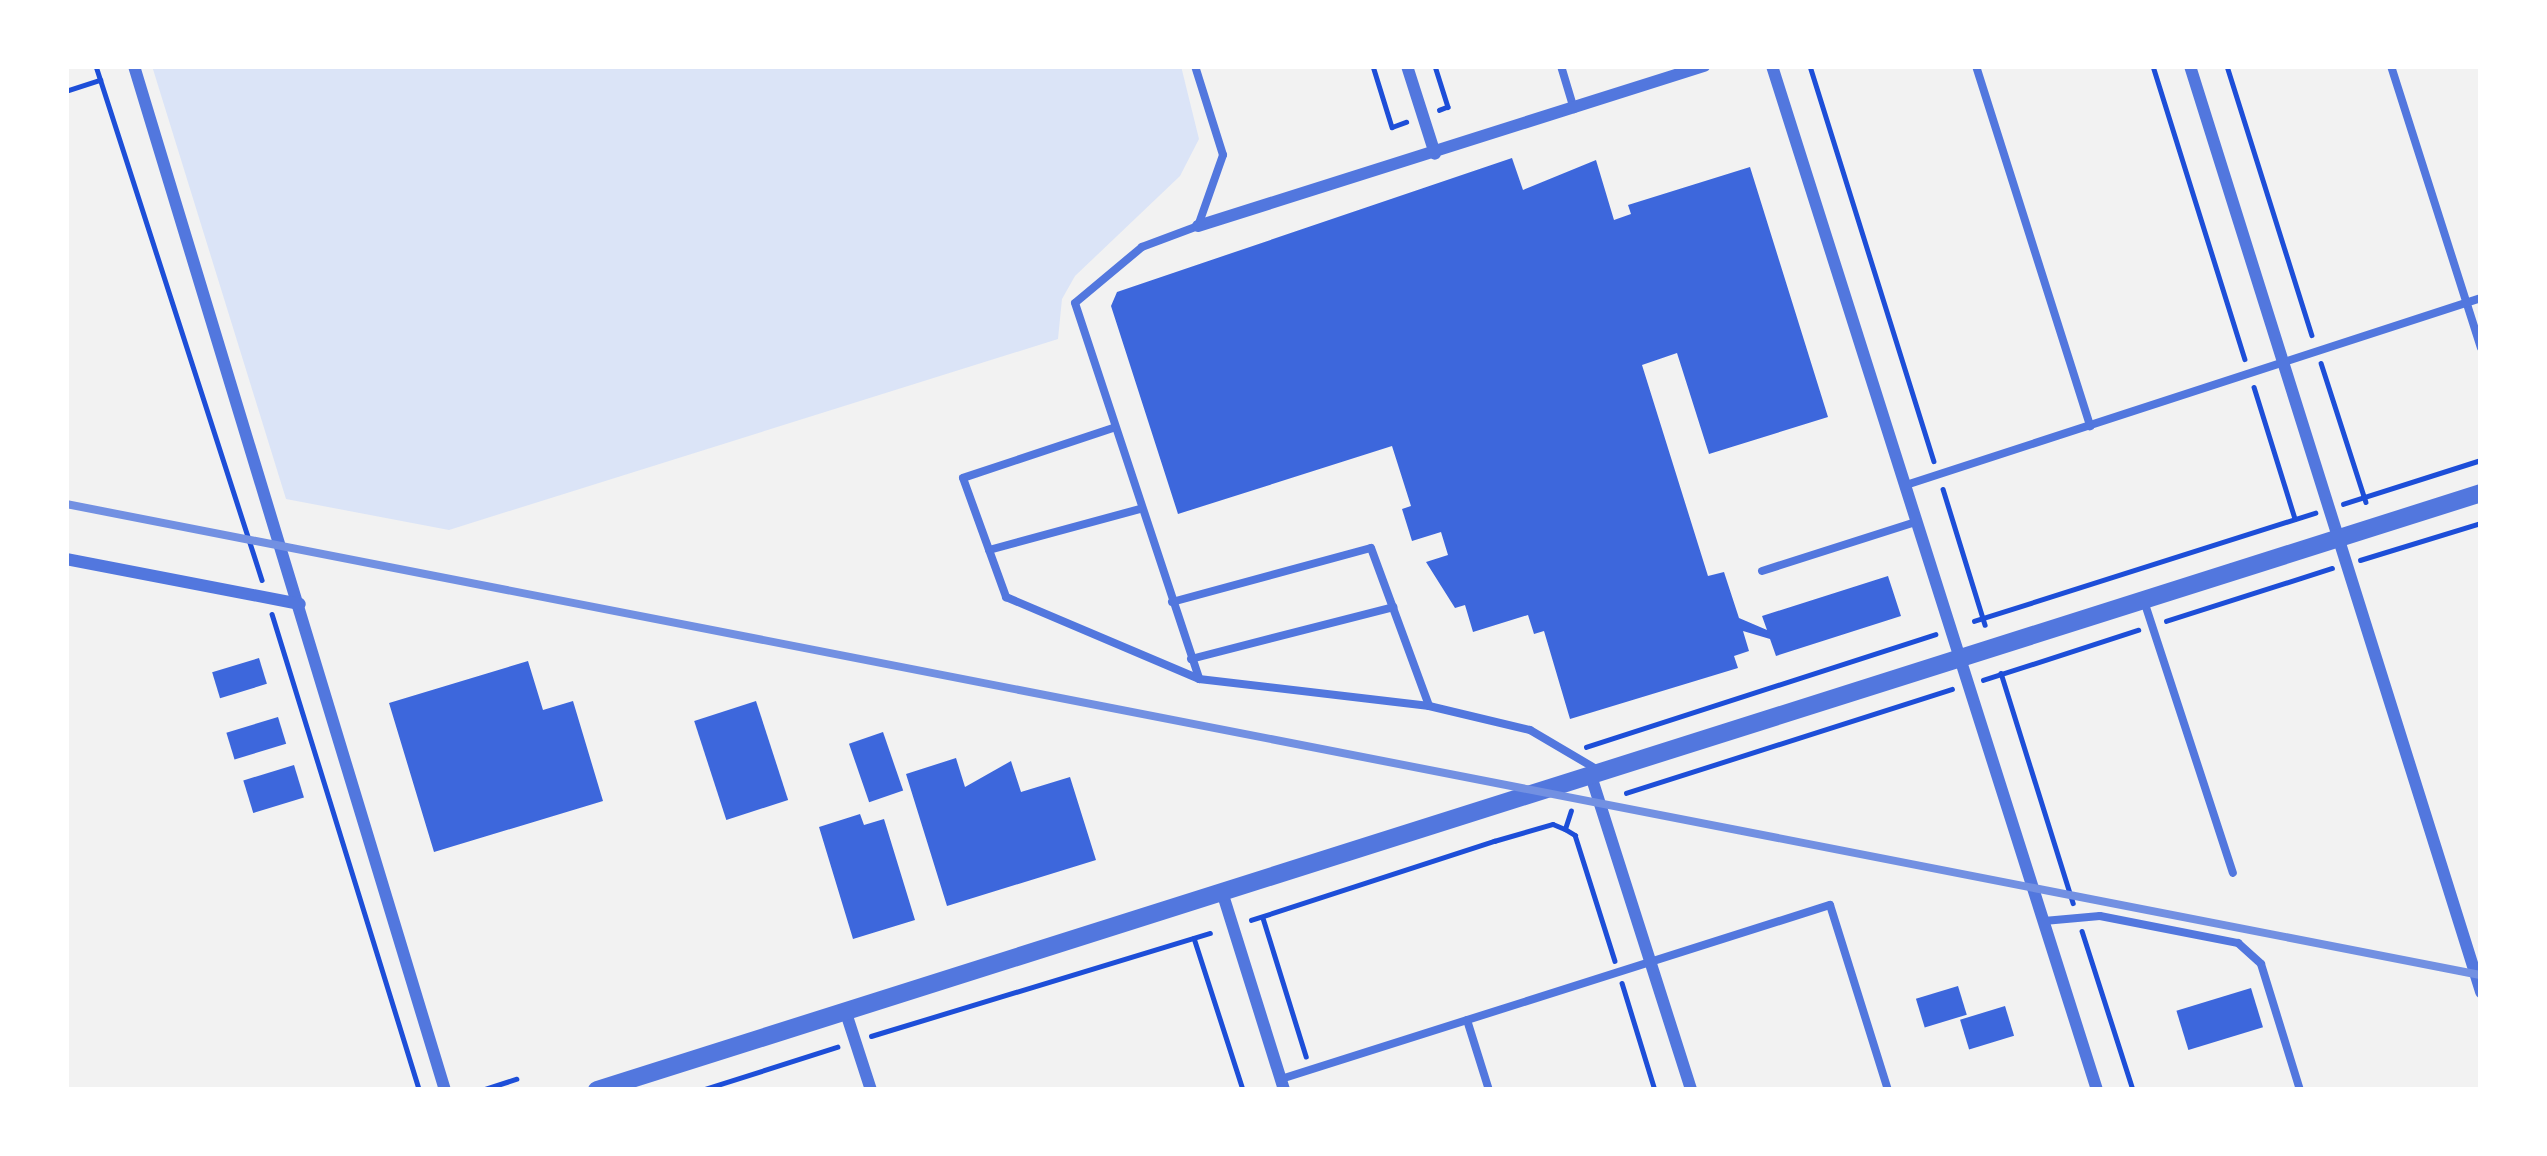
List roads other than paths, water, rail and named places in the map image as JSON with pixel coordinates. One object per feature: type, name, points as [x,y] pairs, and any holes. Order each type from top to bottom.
[{"type":"street","points":[[134,66],[445,1090]]},
{"type":"street","points":[[1407,66],[1435,154]]},
{"type":"street","points":[[1198,226],[1704,66]]},
{"type":"street","points":[[1772,66],[2097,1090]]},
{"type":"street","points":[[2190,66],[2481,992]]},
{"type":"street","points":[[597,1090],[1599,777],[2481,493]]},
{"type":"street","points":[[66,559],[299,604]]},
{"type":"street","points":[[1599,777],[1691,1090]]},
{"type":"street","points":[[1223,895],[1283,1084]]},
{"type":"street","points":[[846,1013],[871,1090]]},
{"type":"lane","points":[[1195,66],[1223,155],[1198,226],[1142,247],[1075,303],[1199,679]]},
{"type":"lane","points":[[1561,66],[1574,109]]},
{"type":"lane","points":[[1976,66],[2090,426]]},
{"type":"lane","points":[[2391,66],[2481,348]]},
{"type":"lane","points":[[1906,485],[2481,298]]},
{"type":"lane","points":[[1113,428],[963,478],[1006,598],[1199,679],[1429,706],[1530,730],[1599,777]]},
{"type":"lane","points":[[988,550],[1141,509]]},
{"type":"lane","points":[[1762,571],[1918,522]]},
{"type":"lane","points":[[1172,602],[1371,548],[1429,706]]},
{"type":"lane","points":[[2144,599],[2233,873]]},
{"type":"lane","points":[[1191,659],[1393,607]]},
{"type":"lane","points":[[1283,1084],[1310,1070],[1830,905],[1888,1090]]},
{"type":"lane","points":[[2043,921],[2077,915],[2221,936],[2249,951],[2260,964],[2300,1090]]},
{"type":"lane","points":[[1467,1020],[1489,1090]]},
{"type":"railway","points":[[66,504],[2481,975]]}]
